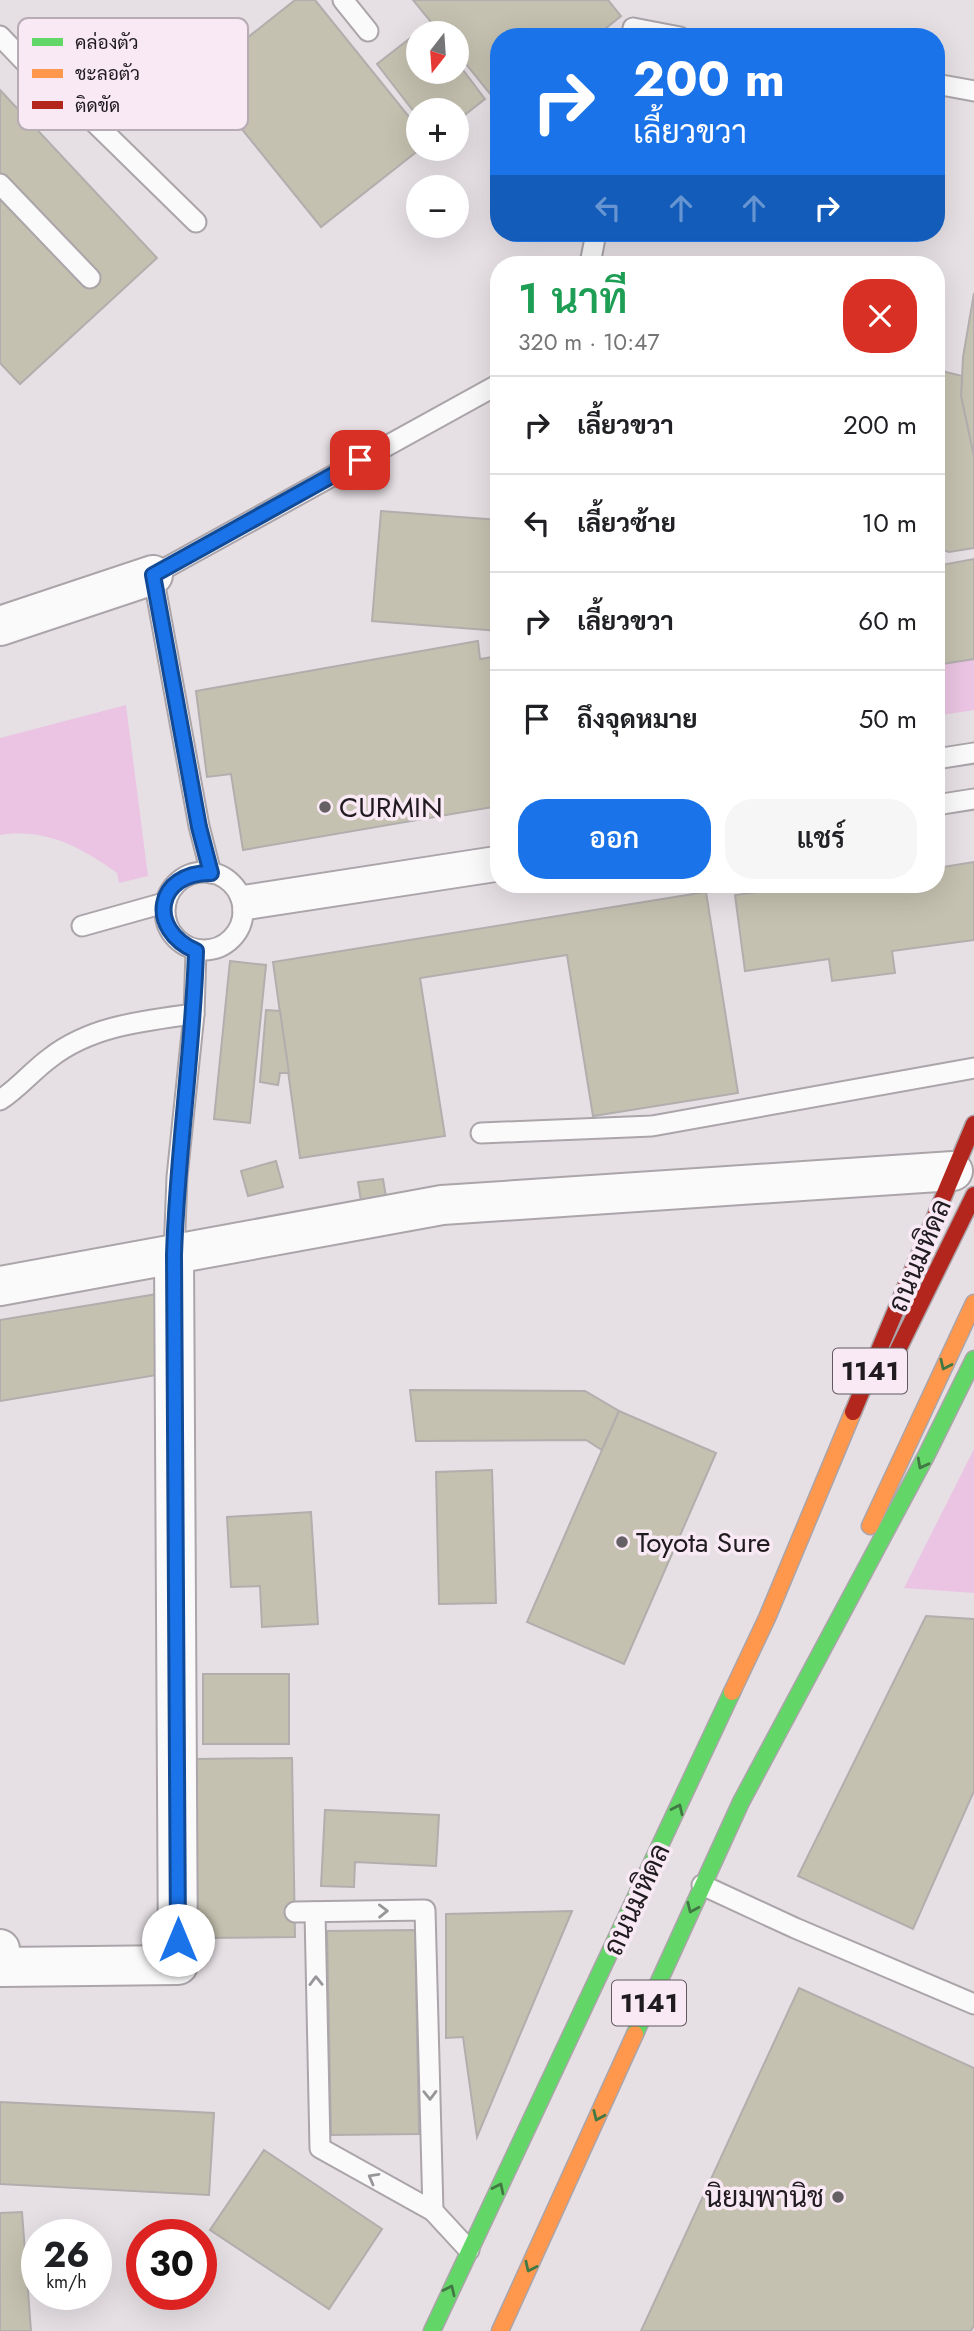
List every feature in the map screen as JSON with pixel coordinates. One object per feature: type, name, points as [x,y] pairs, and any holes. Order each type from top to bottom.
[{"type":"main road","name":"ถนนมหิดล","points":[[432,2331],[767,1618],[964,1183],[974,1124]]},
{"type":"main road","name":"ถนนมหิดล","points":[[767,1618],[964,1183]]},
{"type":"main road","name":"ถนนมหิดล","points":[[500,2331],[702,1885],[974,1303]]},
{"type":"main road","name":"ถนนมหิดล","points":[[741,1802],[921,1468],[974,1359]]},
{"type":"street","points":[[0,625],[153,575]]},
{"type":"street","points":[[0,1286],[442,1205],[964,1183]]},
{"type":"street","points":[[0,1950],[2,1967],[178,1965],[188,1915],[174,1255]]},
{"type":"lane","points":[[344,0],[368,31]]},
{"type":"lane","points":[[0,36],[18,55]]},
{"type":"lane","points":[[945,86],[974,91]]},
{"type":"lane","points":[[102,130],[197,222]]},
{"type":"lane","points":[[0,184],[90,278]]},
{"type":"lane","points":[[211,873],[199,827],[153,575],[490,389]]},
{"type":"lane","points":[[945,758],[974,753]]},
{"type":"lane","points":[[945,804],[974,799]]},
{"type":"lane","points":[[241,903],[490,858]]},
{"type":"lane","points":[[195,872],[211,873],[226,878],[237,889],[243,919],[237,933],[226,944],[211,951],[196,951],[181,944],[170,934],[164,919],[164,904],[170,889],[181,878],[195,872]]},
{"type":"lane","points":[[241,903],[490,872]]},
{"type":"lane","points":[[82,926],[164,904]]},
{"type":"lane","points":[[174,1255],[177,1177],[194,1014],[196,951]]},
{"type":"lane","points":[[0,1100],[50,1058],[78,1039],[136,1023],[194,1014]]},
{"type":"lane","points":[[481,1133],[652,1126],[974,1068]]},
{"type":"lane","points":[[702,1885],[795,1928],[974,2002]]},
{"type":"lane","points":[[295,1912],[425,1910],[432,2211]]},
{"type":"lane","points":[[315,1912],[320,2148],[432,2211],[469,2250]]},
{"type":"shaded area","points":[[974,659],[974,710],[945,715],[945,663]]},
{"type":"shaded area","points":[[126,705],[148,876],[119,883],[117,873],[90,855],[62,842],[33,834],[0,835],[0,738]]},
{"type":"shaded area","points":[[974,1449],[974,1593],[904,1588]]},
{"type":"building","points":[[295,0],[315,0],[406,113],[406,160],[321,227],[243,130],[248,130],[248,37]]},
{"type":"building","points":[[413,0],[608,0],[621,16],[606,28],[490,28],[490,94],[469,68],[469,21],[430,21]]},
{"type":"building","points":[[406,41],[406,84],[469,84],[469,78],[485,99],[469,112],[469,98],[406,98],[406,101],[377,64]]},
{"type":"building","points":[[0,90],[18,109],[18,130],[37,130],[157,258],[20,384],[0,363]]},
{"type":"building","points":[[974,293],[974,457],[961,396],[963,357]]},
{"type":"building","points":[[945,372],[962,376],[961,396],[974,457],[974,548],[945,551]]},
{"type":"building","points":[[381,511],[490,519],[490,630],[372,621]]},
{"type":"building","points":[[974,559],[974,659],[945,664],[945,564]]},
{"type":"building","points":[[478,641],[480,659],[490,657],[490,808],[243,850],[231,774],[207,777],[196,691]]},
{"type":"building","points":[[974,862],[974,940],[892,951],[895,973],[832,981],[829,959],[745,971],[735,895],[945,893],[945,867]]},
{"type":"building","points":[[706,893],[738,1093],[593,1116],[567,955],[420,978],[445,1136],[300,1158],[273,962]]},
{"type":"building","points":[[230,961],[266,965],[250,1123],[214,1119]]},
{"type":"building","points":[[266,1010],[280,1011],[289,1073],[280,1073],[278,1085],[260,1082]]},
{"type":"building","points":[[276,1161],[283,1187],[248,1196],[241,1171]]},
{"type":"building","points":[[383,1179],[386,1197],[361,1201],[358,1182]]},
{"type":"building","points":[[157,1294],[157,1375],[0,1401],[0,1320]]},
{"type":"building","points":[[410,1390],[585,1391],[619,1411],[602,1450],[586,1440],[416,1441]]},
{"type":"building","points":[[619,1411],[716,1453],[624,1664],[527,1622]]},
{"type":"building","points":[[492,1470],[496,1603],[439,1604],[436,1472]]},
{"type":"building","points":[[311,1512],[318,1624],[262,1627],[260,1586],[231,1587],[227,1517]]},
{"type":"building","points":[[926,1616],[974,1619],[974,1791],[913,1929],[798,1876]]},
{"type":"building","points":[[203,1674],[289,1674],[289,1744],[203,1744]]},
{"type":"building","points":[[292,1758],[295,1937],[198,1938],[194,1759]]},
{"type":"building","points":[[325,1810],[439,1815],[436,1866],[355,1862],[354,1887],[321,1886]]},
{"type":"building","points":[[572,1911],[477,2137],[463,2037],[446,2038],[446,1914]]},
{"type":"building","points":[[415,1930],[419,2134],[331,2135],[327,1931]]},
{"type":"building","name":"นิยมพานิช","points":[[799,1988],[974,2068],[974,2325],[971,2331],[641,2331]]},
{"type":"building","points":[[0,2102],[214,2113],[209,2195],[0,2184]]},
{"type":"building","points":[[264,2150],[382,2229],[329,2309],[217,2235],[217,2220]]},
{"type":"building","points":[[22,2212],[21,2310],[29,2310],[31,2331],[0,2331],[0,2213]]},
{"type":"traffic: fast","points":[[635,2034],[741,1802],[926,1456],[974,1359]]},
{"type":"traffic: fast","points":[[432,2331],[732,1692]]},
{"type":"traffic: slow","points":[[870,1526],[974,1303]]},
{"type":"traffic: slow","points":[[732,1692],[767,1618],[853,1412]]},
{"type":"traffic: slow","points":[[500,2331],[635,2034]]},
{"type":"traffic: jam","points":[[853,1412],[974,1124]]},
{"type":"traffic: jam","points":[[889,1368],[974,1195]]},
{"type":"place","name":"CURMIN","points":[[325,807]]},
{"type":"place","name":"Toyota Sure","points":[[622,1542]]},
{"type":"place","name":"นิยมพานิช","points":[[838,2197]]},
{"type":"route","points":[[178,1940],[174,1255],[177,1177],[194,1014],[196,951],[181,944],[170,934],[164,919],[164,904],[170,889],[181,878],[195,872],[211,873],[199,827],[153,575],[360,460]]}]
